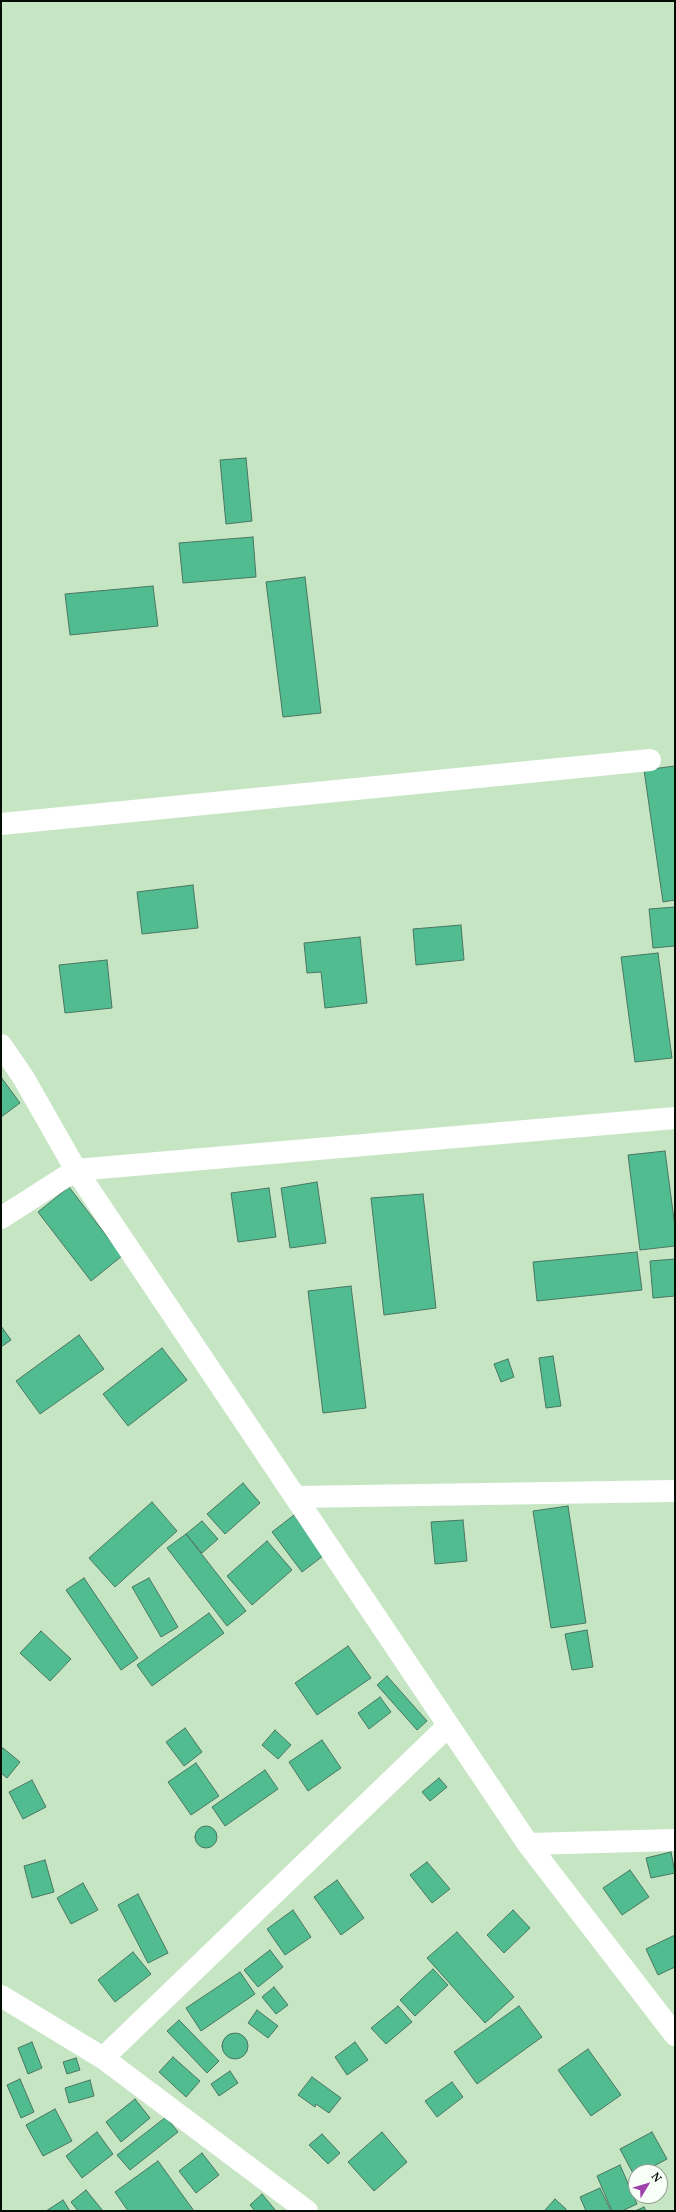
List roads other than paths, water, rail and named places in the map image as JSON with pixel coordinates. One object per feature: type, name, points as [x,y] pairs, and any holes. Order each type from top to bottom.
[{"type":"street","points":[[1,824],[650,760]]},
{"type":"street","points":[[1,1045],[23,1077],[76,1170],[528,1844],[675,2035]]},
{"type":"street","points":[[1,1218],[76,1170],[675,1118]]},
{"type":"street","points":[[295,1497],[675,1491]]},
{"type":"street","points":[[103,2058],[448,1726]]},
{"type":"street","points":[[528,1844],[675,1840]]},
{"type":"street","points":[[1,1996],[103,2058],[307,2211]]}]
